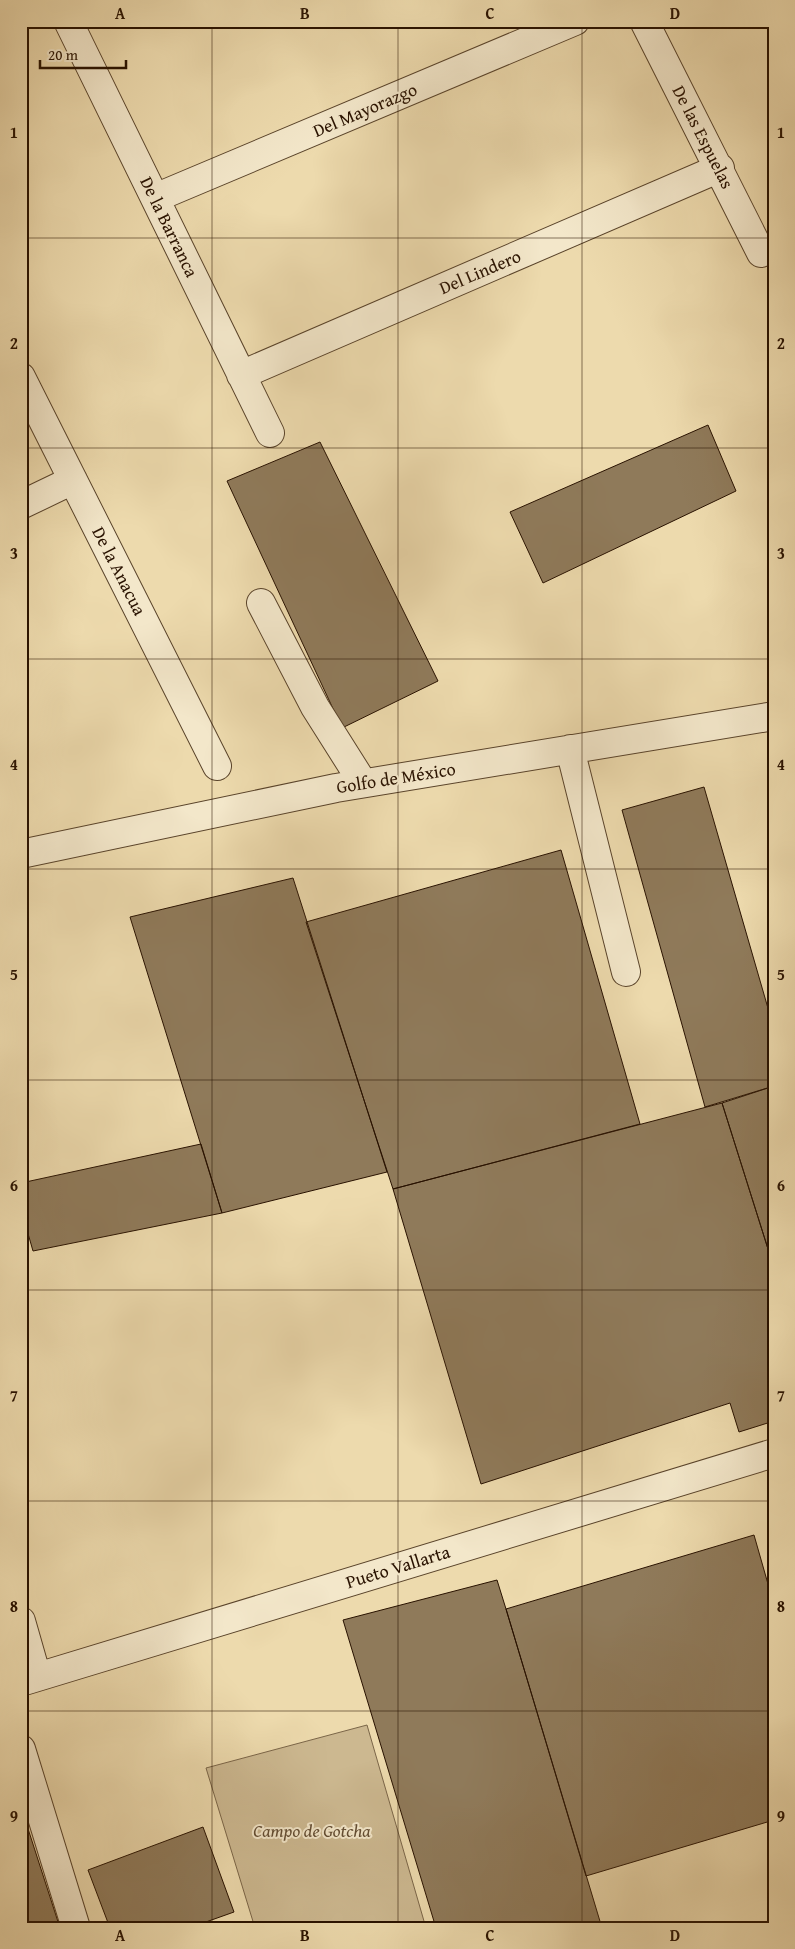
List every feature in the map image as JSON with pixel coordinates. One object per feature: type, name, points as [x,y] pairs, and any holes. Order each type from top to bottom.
[{"type":"street","name":"De la Barranca","points":[[68,21],[270,433]]},
{"type":"street","name":"Del Mayorazgo","points":[[155,198],[575,21]]},
{"type":"street","name":"De las Espuelas","points":[[644,21],[720,168],[761,253]]},
{"type":"street","name":"Del Lindero","points":[[241,376],[720,168]]},
{"type":"street","name":"De la Anacua","points":[[21,377],[217,766]]},
{"type":"street","points":[[21,505],[73,480]]},
{"type":"street","points":[[261,603],[315,707],[363,784]]},
{"type":"street","name":"Golfo de México","points":[[21,854],[240,807],[363,784],[774,716]]},
{"type":"street","points":[[570,749],[626,972]]},
{"type":"street","name":"Pueto Vallarta","points":[[29,1679],[774,1453]]},
{"type":"street","points":[[21,1621],[29,1679]]},
{"type":"street","points":[[21,1749],[76,1928]]},
{"type":"green space","name":"Campo de Gotcha","points":[[367,1725],[426,1928],[255,1928],[206,1768]]},
{"type":"building","points":[[708,425],[736,491],[543,583],[510,512]]},
{"type":"building","points":[[320,442],[438,681],[342,728],[227,481]]},
{"type":"building","points":[[704,787],[774,1029],[774,1086],[705,1107],[622,810]]},
{"type":"building","points":[[561,850],[640,1124],[393,1189],[306,922]]},
{"type":"building","points":[[293,878],[387,1172],[222,1213],[130,917]]},
{"type":"building","points":[[774,1086],[774,1268],[722,1103]]},
{"type":"building","points":[[722,1103],[774,1268],[774,1421],[739,1432],[730,1403],[481,1484],[393,1189]]},
{"type":"building","points":[[201,1144],[222,1213],[33,1251],[21,1209],[21,1183]]},
{"type":"building","points":[[754,1535],[774,1605],[774,1820],[586,1876],[506,1609]]},
{"type":"building","points":[[497,1580],[602,1928],[436,1928],[343,1620]]},
{"type":"building","points":[[21,1807],[60,1928],[21,1928]]},
{"type":"building","points":[[203,1827],[234,1912],[189,1928],[110,1928],[88,1870]]}]
